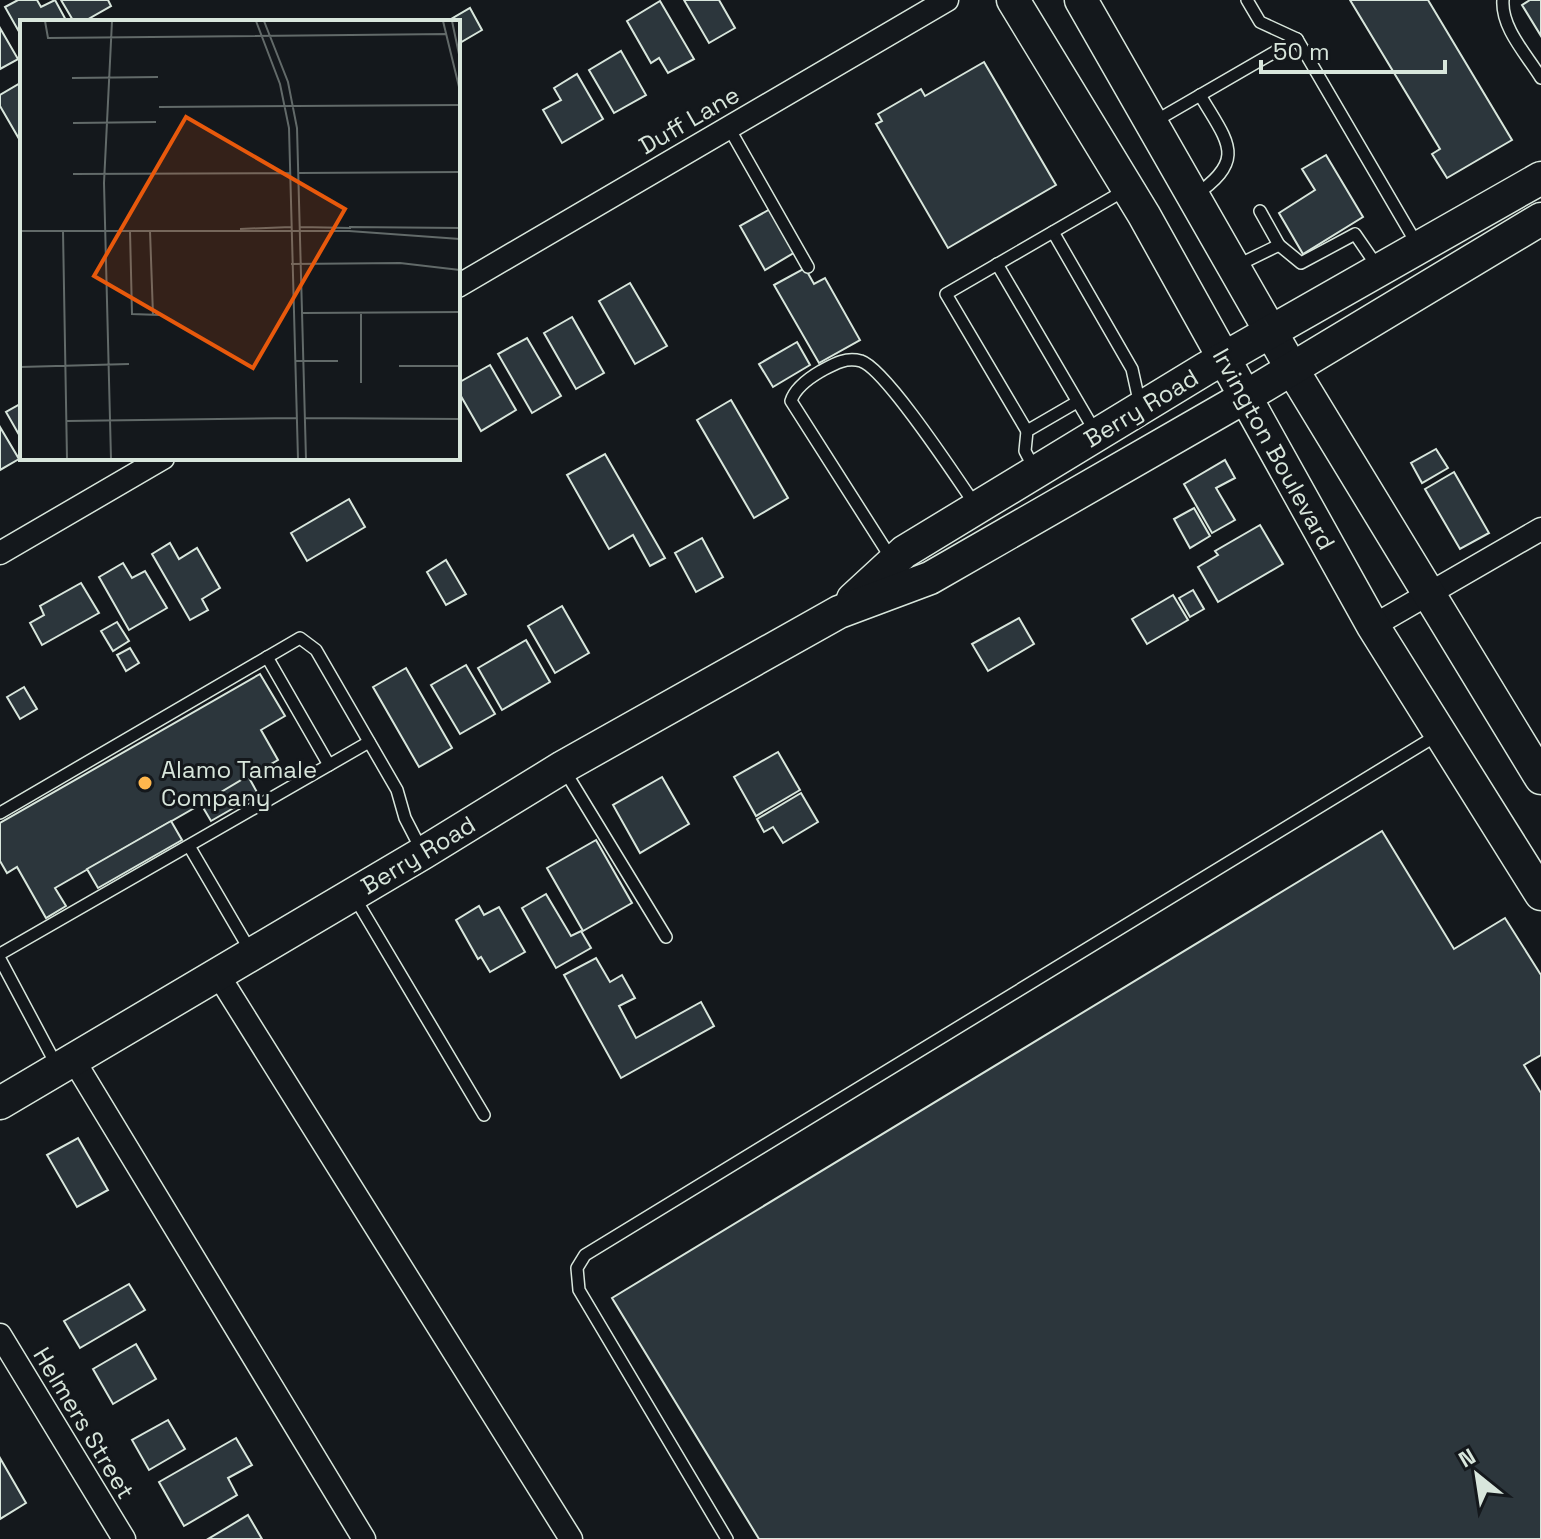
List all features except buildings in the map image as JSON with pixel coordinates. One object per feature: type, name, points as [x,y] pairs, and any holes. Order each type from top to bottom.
[{"type":"street","name":"Duff Lane","points":[[460,285],[947,0]]},
{"type":"street","name":"Irvington Boulevard","points":[[1013,0],[1128,189],[1373,626],[1541,894]]},
{"type":"street","points":[[1081,0],[1270,332],[1541,778]]},
{"type":"street","name":"Berry Road","points":[[839,612],[904,552],[1224,359],[1541,178]]},
{"type":"street","name":"Berry Road","points":[[0,1103],[563,767],[839,612],[930,578],[1245,397],[1541,219]]},
{"type":"street","points":[[0,553],[160,460]]},
{"type":"street","points":[[1373,626],[1541,529]]},
{"type":"street","points":[[217,973],[571,1539]]},
{"type":"street","points":[[66,1064],[364,1539]]},
{"type":"street","name":"Helmers Street","points":[[0,1335],[124,1539]]},
{"type":"lane","points":[[1247,0],[1260,22],[1297,39],[1418,247]]},
{"type":"lane","points":[[1503,0],[1502,9],[1508,25],[1541,78]]},
{"type":"lane","points":[[1152,123],[1297,39]]},
{"type":"lane","points":[[1194,197],[1214,182],[1229,161],[1228,146],[1200,95]]},
{"type":"lane","points":[[729,128],[808,267]]},
{"type":"lane","points":[[1036,472],[1025,451],[1027,431],[946,294],[1128,189]]},
{"type":"lane","points":[[1260,211],[1279,245],[1301,263],[1355,234],[1379,269]]},
{"type":"lane","points":[[1053,232],[1132,369],[1141,408]]},
{"type":"lane","points":[[1234,267],[1279,245]]},
{"type":"lane","points":[[997,264],[1097,435]]},
{"type":"lane","points":[[893,562],[791,401],[794,393],[814,375],[840,360],[863,362],[894,393],[929,437],[977,508]]},
{"type":"lane","points":[[1027,431],[1077,402]]},
{"type":"lane","points":[[0,813],[300,638],[316,650],[397,790],[405,818],[423,853]]},
{"type":"lane","points":[[267,657],[329,765]]},
{"type":"lane","points":[[727,1539],[579,1290],[577,1268],[585,1255],[1439,734]]},
{"type":"lane","points":[[66,1064],[0,956],[369,742]]},
{"type":"lane","points":[[563,767],[666,937]]},
{"type":"lane","points":[[189,846],[252,953]]},
{"type":"lane","points":[[352,894],[484,1115]]},
{"type":"place","name":"Alamo Tamale Company","points":[[145,783]]}]
